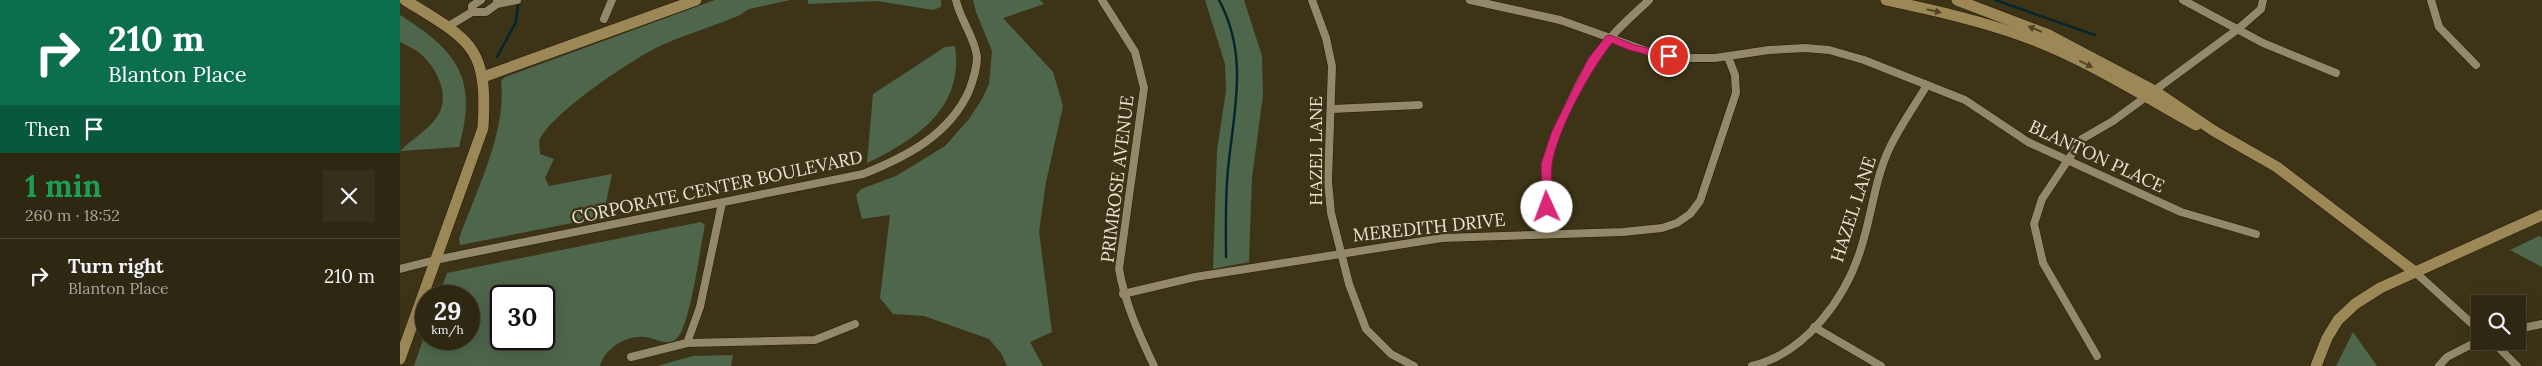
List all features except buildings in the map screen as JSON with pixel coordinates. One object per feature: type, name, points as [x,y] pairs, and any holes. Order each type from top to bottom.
[{"type":"street","points":[[400,359],[483,128],[486,95],[483,77],[471,47],[459,34],[405,0]]},
{"type":"street","points":[[446,27],[472,12],[487,11],[497,2],[517,0]]},
{"type":"street","points":[[604,19],[612,0]]},
{"type":"street","points":[[483,77],[696,0]]},
{"type":"street","name":"CORPORATE CENTER BOULEVARD","points":[[400,269],[435,260],[863,174],[901,158],[924,145],[944,127],[966,98],[977,66],[976,53],[957,12],[956,0]]},
{"type":"street","name":"PRIMROSE AVENUE","points":[[1102,0],[1135,50],[1143,74],[1144,88],[1122,235],[1120,269],[1123,294],[1131,317],[1154,366]]},
{"type":"street","name":"HAZEL LANE","points":[[1312,0],[1329,52],[1332,109],[1328,181],[1331,213],[1349,284],[1366,329],[1391,354],[1414,366]]},
{"type":"street","name":"BLANTON PLACE","points":[[1470,0],[1560,20],[1655,54],[1683,58],[1728,57],[1769,50],[1805,48],[1829,50],[1864,60],[1965,100],[2028,142],[2181,212],[2256,234]]},
{"type":"street","points":[[1549,234],[1546,194],[1547,164],[1557,131],[1593,59],[1610,38],[1649,0]]},
{"type":"street","points":[[1886,0],[1958,16],[2023,36],[2150,94]]},
{"type":"street","points":[[1957,0],[2049,35],[2277,167],[2415,272],[2471,323]]},
{"type":"street","points":[[2183,0],[2296,58],[2336,72]]},
{"type":"street","points":[[2097,356],[2043,263],[2034,224],[2042,199],[2082,139],[2113,121],[2238,29],[2261,9],[2263,0]]},
{"type":"street","points":[[2431,0],[2438,27],[2476,65]]},
{"type":"street","points":[[472,12],[470,8],[476,1]]},
{"type":"street","name":"MEREDITH DRIVE","points":[[1123,294],[1195,277],[1442,238],[1623,232],[1662,228],[1677,223],[1690,214],[1700,201],[1736,93],[1735,75],[1728,57]]},
{"type":"street","name":"HAZEL LANE","points":[[1752,366],[1769,362],[1800,342],[1838,300],[1862,246],[1871,203],[1890,147],[1927,85]]},
{"type":"street","points":[[1332,109],[1419,105]]},
{"type":"street","points":[[687,342],[700,307],[722,203]]},
{"type":"street","points":[[2316,366],[2327,338],[2338,320],[2355,304],[2380,288],[2542,215]]},
{"type":"street","points":[[631,358],[687,342],[815,340],[855,324]]},
{"type":"street","points":[[2526,327],[2542,324]]},
{"type":"street","points":[[1814,327],[1881,366]]},
{"type":"street","points":[[2440,366],[2447,357],[2471,345]]},
{"type":"street","points":[[2501,350],[2517,366]]},
{"type":"green space","points":[[715,0],[790,0],[749,9],[738,16],[671,41],[650,51],[574,103],[545,131],[539,142],[540,154],[554,159],[545,178],[549,186],[612,174],[603,217],[460,245],[459,239],[495,141],[502,100],[501,81],[505,77]]},
{"type":"green space","points":[[808,0],[941,0],[941,7],[933,10],[877,1],[808,4]]},
{"type":"green space","points":[[973,0],[1040,0],[1044,4],[1003,18],[1053,72],[1063,106],[1046,182],[1039,232],[1052,332],[1030,342],[1043,366],[1007,366],[1001,353],[989,339],[924,316],[893,314],[880,298],[890,215],[862,219],[856,195],[861,189],[896,176],[945,146],[969,119],[982,99],[989,84],[992,51]]},
{"type":"green space","points":[[1205,0],[1244,0],[1262,56],[1263,95],[1252,178],[1249,262],[1213,269],[1217,150],[1226,91],[1225,64]]},
{"type":"green space","points":[[400,15],[436,41],[449,54],[458,68],[464,84],[466,102],[465,123],[459,147],[400,151],[433,122],[441,109],[443,100],[440,81],[436,72],[417,51],[400,42]]},
{"type":"green space","points":[[955,46],[956,68],[952,87],[944,104],[933,119],[903,143],[867,163],[873,94],[945,47]]},
{"type":"green space","points":[[701,222],[705,225],[691,301],[683,329],[678,337],[671,342],[662,342],[645,337],[631,338],[612,348],[600,366],[414,366],[419,350],[480,350],[480,285],[443,285],[447,273]]},
{"type":"green space","points":[[2539,236],[2542,238],[2542,267],[2510,250]]},
{"type":"green space","points":[[2353,332],[2377,366],[2336,366]]},
{"type":"green space","points":[[733,355],[731,366],[657,366],[693,356]]},
{"type":"waterway","points":[[1219,0],[1228,21],[1237,62],[1236,104],[1226,191],[1226,257]]},
{"type":"waterway","points":[[1995,0],[2095,35]]},
{"type":"waterway","points":[[497,57],[516,22],[518,4]]},
{"type":"route","points":[[1547,207],[1547,164],[1557,131],[1593,59],[1610,38],[1632,48],[1669,56]]}]
